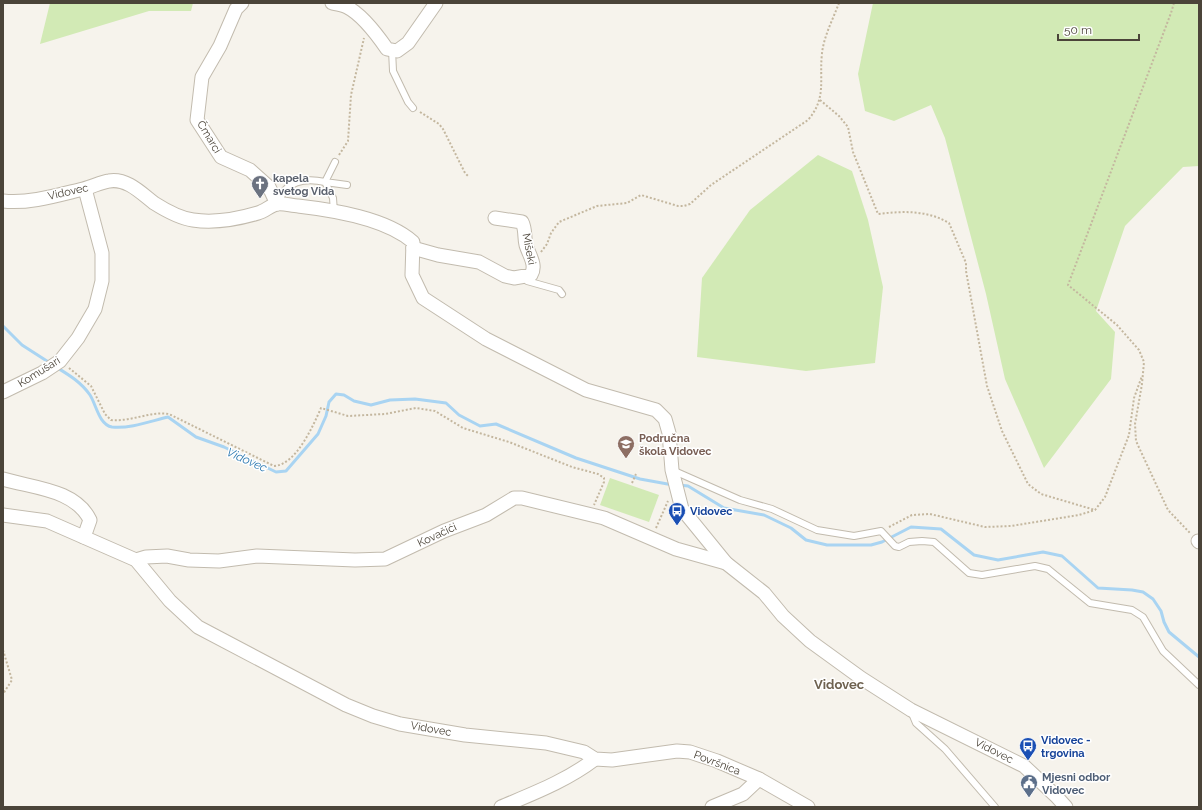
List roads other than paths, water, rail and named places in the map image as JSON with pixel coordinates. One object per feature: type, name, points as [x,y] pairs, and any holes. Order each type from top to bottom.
[{"type":"street","name":"Čmarci","points":[[242,3],[236,9],[202,78],[197,120],[221,157],[250,170],[269,187],[278,204]]},
{"type":"street","points":[[332,3],[346,6],[367,25],[387,48],[392,50],[397,50],[408,43],[436,3]]},
{"type":"street","name":"Vidovec","points":[[3,201],[15,202],[85,189],[110,181],[130,184],[155,203],[177,215],[193,220],[214,221],[234,218],[258,213],[278,204]]},
{"type":"street","name":"Komušari","points":[[3,392],[56,364],[78,338],[95,309],[102,281],[102,252],[85,189]]},
{"type":"street","points":[[278,204],[334,212],[370,220],[405,235],[412,242],[413,248]]},
{"type":"street","name":"Mišeki","points":[[413,248],[438,255],[479,262],[505,276],[525,277],[530,275],[533,272],[531,257],[526,245],[525,228],[522,222],[495,218]]},
{"type":"street","name":"Vidovec","points":[[413,248],[412,275],[423,298],[486,339],[586,390],[656,410],[665,419],[669,433],[675,484],[682,509],[726,563],[764,593],[783,616],[810,641],[861,678],[911,710],[1024,766],[1066,807]]},
{"type":"street","points":[[3,479],[52,490],[76,504],[86,512],[90,520],[84,536]]},
{"type":"street","name":"Kovačići","points":[[136,560],[146,557],[167,556],[189,560],[218,561],[257,556],[355,560],[385,559],[444,531],[486,515],[514,498],[522,498],[604,518],[676,549],[726,563]]},
{"type":"street","name":"Vidovec","points":[[3,515],[47,521],[136,560],[170,601],[198,626],[346,705],[373,716],[400,724],[465,735],[546,742],[584,752],[594,759]]},
{"type":"street","name":"Površnica","points":[[594,759],[612,760],[677,751],[690,752],[717,761],[759,779],[808,807]]},
{"type":"street","points":[[501,807],[552,786],[577,772],[594,759]]},
{"type":"street","points":[[712,807],[743,794],[759,779]]},
{"type":"lane","points":[[392,50],[393,71],[408,102],[413,108]]},
{"type":"lane","points":[[325,182],[335,162]]},
{"type":"lane","points":[[278,204],[280,195],[294,183],[310,179],[347,185]]},
{"type":"lane","points":[[325,182],[333,198],[334,212]]},
{"type":"lane","points":[[525,277],[527,281],[559,290],[562,294]]},
{"type":"lane","points":[[675,484],[772,509],[817,530],[854,536],[882,532],[892,543],[899,547],[909,542],[934,542],[969,572],[982,575],[1035,566],[1048,569],[1090,602],[1132,610],[1143,617],[1163,651],[1199,685]]},
{"type":"lane","name":"Vidovec","points":[[911,710],[916,723],[945,749],[995,807]]},
{"type":"waterway","name":"Vidovec","points":[[3,326],[22,345],[50,363]]},
{"type":"waterway","name":"Vidovec","points":[[56,367],[83,386],[90,395],[98,414],[104,422],[112,427],[126,427],[168,417],[196,437],[224,447],[276,472],[286,471],[318,434],[326,416],[329,402],[336,394],[344,395],[354,401],[371,405],[390,400],[415,399],[446,403],[459,415],[480,426],[496,424],[576,458],[640,479],[673,485]]},
{"type":"waterway","name":"Vidovec","points":[[679,485],[688,486],[724,508],[764,515],[791,528],[806,540],[827,545],[871,545],[882,542],[911,527],[941,529],[974,555],[998,560],[1043,552],[1062,556],[1098,588],[1143,592],[1153,599],[1161,611],[1169,632],[1199,657]]},
{"type":"place","name":"kapela svetog Vida","points":[[260,199]]},
{"type":"place","name":"Područna škola Vidovec","points":[[626,459]]},
{"type":"place","name":"Vidovec","points":[[677,526]]},
{"type":"place","name":"Vidovec - trgovina","points":[[1028,761]]},
{"type":"place","name":"Mjesni odbor Vidovec","points":[[1029,798]]},
{"type":"district","name":"Vidovec","points":[[839,684]]}]
